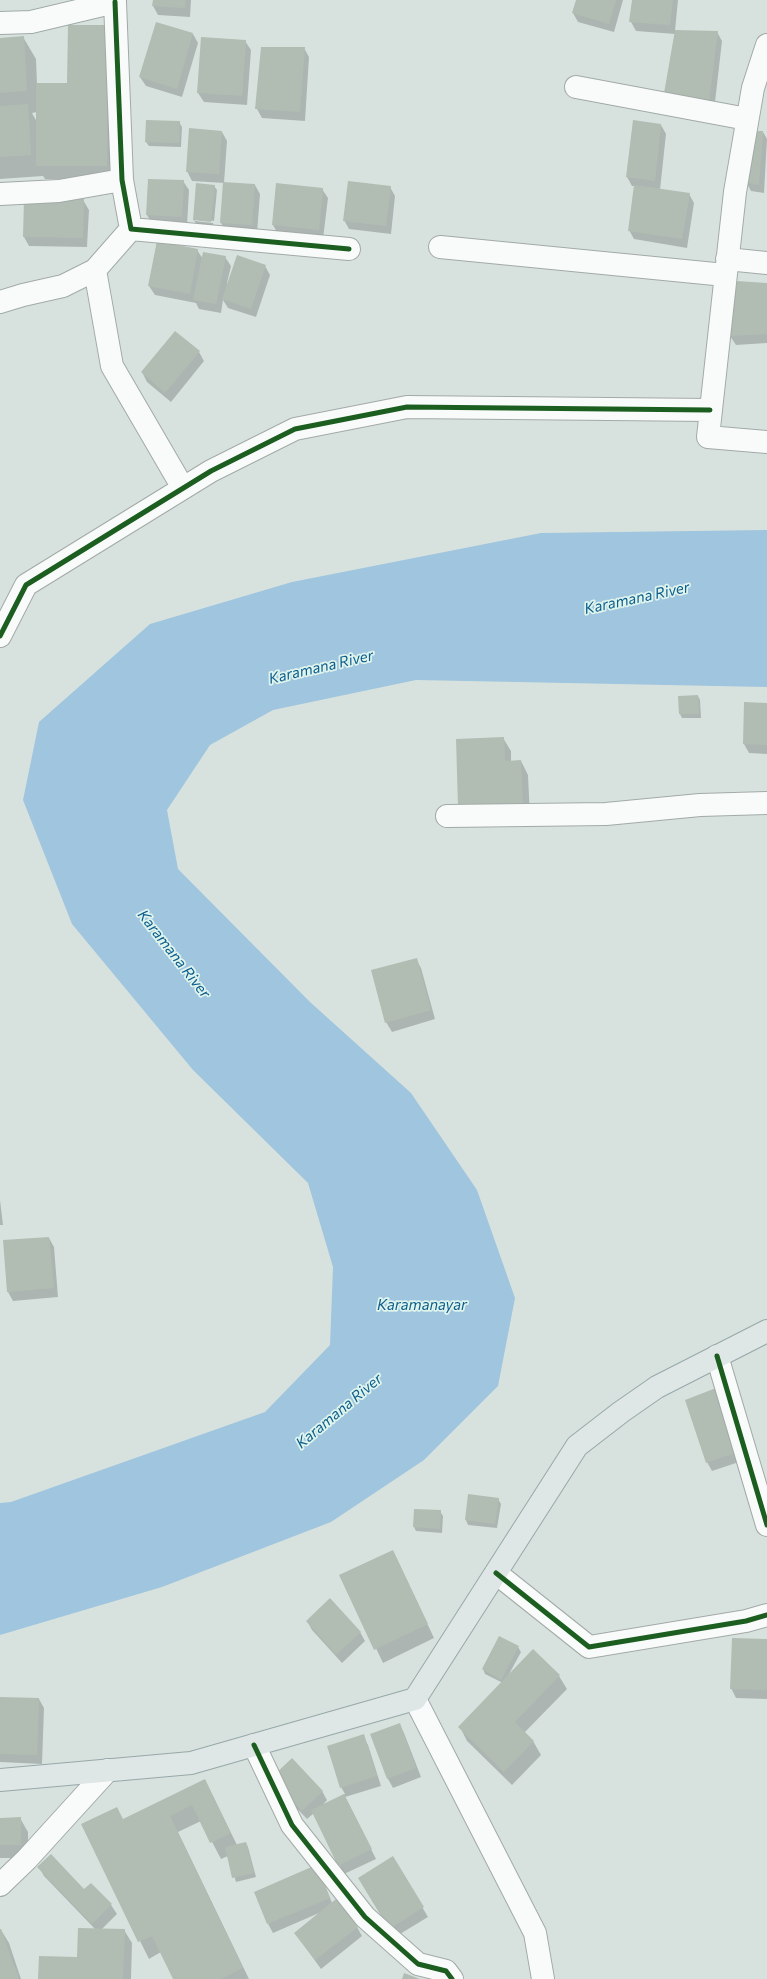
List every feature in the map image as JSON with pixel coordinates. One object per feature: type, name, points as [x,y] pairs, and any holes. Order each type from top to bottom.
[{"type":"main road","points":[[0,1780],[191,1763],[415,1699],[577,1446],[621,1412],[657,1387],[767,1331]]},
{"type":"street","points":[[0,23],[31,22],[115,1],[122,180],[131,229]]},
{"type":"street","points":[[767,45],[753,88],[735,192],[708,436],[767,442]]},
{"type":"street","points":[[576,87],[748,119]]},
{"type":"street","points":[[0,194],[59,191],[122,180]]},
{"type":"street","points":[[131,229],[349,249]]},
{"type":"street","points":[[0,302],[63,286],[95,270],[131,229]]},
{"type":"street","points":[[440,247],[726,267],[767,263]]},
{"type":"street","points":[[95,270],[112,366],[183,488]]},
{"type":"street","points":[[0,636],[26,585],[211,471],[295,429],[407,407],[710,410]]},
{"type":"street","points":[[447,816],[606,814],[700,805],[767,803]]},
{"type":"street","points":[[717,1356],[767,1525]]},
{"type":"street","points":[[496,1573],[589,1647],[746,1621],[767,1615]]},
{"type":"street","points":[[415,1699],[535,1933],[543,1979]]},
{"type":"street","points":[[254,1745],[292,1825],[365,1917],[418,1964],[446,1971],[452,1979]]},
{"type":"street","points":[[0,1885],[27,1859],[108,1770]]},
{"type":"water","name":"Karamanayar","points":[[767,530],[767,687],[416,680],[273,710],[210,745],[167,810],[178,869],[310,1002],[411,1093],[477,1190],[515,1298],[498,1386],[424,1460],[331,1522],[162,1587],[0,1635],[0,1503],[11,1502],[265,1412],[330,1345],[333,1267],[308,1183],[193,1070],[72,924],[23,800],[39,722],[150,624],[292,582],[541,533]]},
{"type":"building","points":[[153,0],[186,0],[185,8],[152,6]]},
{"type":"building","points":[[576,0],[616,0],[609,24],[572,13]]},
{"type":"building","points":[[632,0],[673,0],[670,25],[629,22]]},
{"type":"building","points":[[156,22],[193,33],[177,89],[139,77]]},
{"type":"building","points":[[68,25],[108,25],[107,166],[36,166],[36,83],[67,83]]},
{"type":"building","points":[[675,30],[718,31],[709,102],[663,99]]},
{"type":"building","points":[[24,36],[27,91],[0,93],[0,38]]},
{"type":"building","points":[[201,37],[246,40],[242,96],[197,93]]},
{"type":"building","points":[[261,47],[305,47],[300,112],[255,109]]},
{"type":"building","points":[[28,104],[31,155],[0,157],[0,106]]},
{"type":"building","points":[[146,120],[180,121],[179,143],[145,142]]},
{"type":"building","points":[[633,120],[661,124],[655,181],[626,177]]},
{"type":"building","points":[[189,128],[222,131],[219,174],[186,172]]},
{"type":"building","points":[[753,131],[763,131],[759,185],[745,182]]},
{"type":"building","points":[[148,179],[184,180],[182,217],[146,215]]},
{"type":"building","points":[[348,181],[391,186],[386,226],[343,221]]},
{"type":"building","points":[[223,182],[255,184],[252,225],[220,223]]},
{"type":"building","points":[[196,183],[215,185],[211,222],[193,220]]},
{"type":"building","points":[[276,183],[323,188],[319,230],[272,225]]},
{"type":"building","points":[[634,185],[690,193],[682,239],[628,231]]},
{"type":"building","points":[[24,198],[84,199],[83,238],[23,237]]},
{"type":"building","points":[[157,241],[198,249],[190,294],[148,286]]},
{"type":"building","points":[[203,252],[226,256],[216,304],[193,300]]},
{"type":"building","points":[[237,255],[266,265],[251,309],[222,299]]},
{"type":"building","points":[[737,281],[767,283],[767,334],[729,336]]},
{"type":"building","points":[[175,331],[200,351],[165,393],[141,372]]},
{"type":"building","points":[[698,695],[699,714],[679,714],[678,696]]},
{"type":"building","points":[[744,702],[767,703],[767,745],[743,744]]},
{"type":"building","points":[[504,737],[505,761],[521,760],[523,804],[458,807],[456,739]]},
{"type":"building","points":[[417,958],[431,1010],[385,1023],[371,970]]},
{"type":"building","points":[[49,1237],[54,1288],[7,1292],[3,1240]]},
{"type":"building","points":[[716,1388],[738,1452],[706,1463],[685,1400]]},
{"type":"building","points":[[468,1494],[499,1498],[495,1524],[465,1520]]},
{"type":"building","points":[[414,1509],[441,1510],[440,1529],[413,1527]]},
{"type":"building","points":[[393,1550],[428,1624],[374,1650],[339,1575]]},
{"type":"building","points":[[330,1598],[361,1632],[336,1655],[306,1621]]},
{"type":"building","points":[[499,1636],[519,1646],[501,1680],[482,1669]]},
{"type":"building","points":[[732,1638],[767,1639],[767,1690],[730,1689]]},
{"type":"building","points":[[533,1649],[560,1675],[515,1722],[534,1741],[504,1772],[458,1727]]},
{"type":"building","points":[[0,1697],[39,1698],[37,1755],[0,1754]]},
{"type":"building","points":[[400,1723],[416,1768],[387,1779],[370,1734]]},
{"type":"building","points":[[364,1734],[377,1776],[340,1788],[327,1746]]},
{"type":"building","points":[[292,1758],[323,1791],[302,1811],[271,1778]]},
{"type":"building","points":[[205,1779],[231,1833],[210,1843],[192,1805],[170,1816],[243,1968],[221,1979],[173,1979],[152,1936],[138,1942],[81,1824],[117,1807],[123,1819]]},
{"type":"building","points":[[344,1794],[372,1849],[338,1866],[311,1810]]},
{"type":"building","points":[[21,1817],[21,1845],[0,1845],[0,1818]]},
{"type":"building","points":[[246,1842],[254,1873],[232,1878],[225,1847]]},
{"type":"building","points":[[51,1854],[84,1889],[91,1883],[112,1904],[92,1924],[37,1867]]},
{"type":"building","points":[[393,1856],[424,1907],[389,1929],[358,1878]]},
{"type":"building","points":[[316,1865],[330,1898],[267,1924],[254,1892]]},
{"type":"building","points":[[336,1899],[358,1927],[315,1960],[294,1933]]},
{"type":"building","points":[[78,1928],[125,1929],[123,1979],[38,1979],[39,1956],[77,1957]]},
{"type":"building","points":[[1,1929],[19,1979],[0,1979]]},
{"type":"building","points":[[404,1973],[420,1979],[402,1979]]},
{"type":"cycle path","points":[[115,2],[122,180],[131,229],[349,249]]},
{"type":"cycle path","points":[[0,636],[26,585],[211,471],[295,429],[407,407],[710,410]]},
{"type":"cycle path","points":[[717,1356],[767,1525]]},
{"type":"cycle path","points":[[496,1573],[589,1647],[746,1621],[767,1615]]},
{"type":"cycle path","points":[[254,1745],[292,1825],[365,1917],[418,1964],[446,1971],[452,1979]]},
{"type":"water label","name":"Karamana River","points":[[637,598]]},
{"type":"water label","name":"Karamana River","points":[[321,667]]},
{"type":"water label","name":"Karamana River","points":[[174,954]]},
{"type":"water label","name":"Karamana River","points":[[339,1411]]}]
